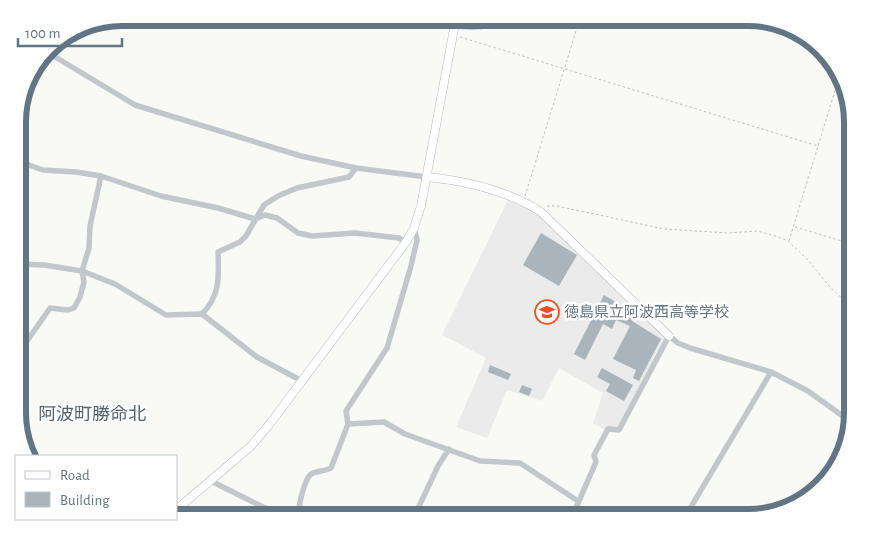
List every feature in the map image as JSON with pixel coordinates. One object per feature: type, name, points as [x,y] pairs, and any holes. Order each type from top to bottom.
[{"type":"street","points":[[178,508],[251,446],[302,382],[406,242],[414,228],[427,177],[454,26]]},
{"type":"street","points":[[53,56],[135,105],[262,145],[356,168],[427,177],[496,190],[524,201],[541,212],[678,343],[771,372],[808,391],[844,417]]},
{"type":"street","points":[[26,165],[43,170],[102,176],[161,196],[255,218],[266,215],[277,218],[298,233],[312,236],[355,233],[399,238],[406,242]]},
{"type":"street","points":[[202,314],[215,298],[220,280],[218,252],[240,242],[246,236],[264,205],[278,196],[297,188],[349,177],[356,168]]},
{"type":"street","points":[[26,341],[50,308],[68,310],[74,308],[80,297],[84,282],[82,271],[89,248],[90,226],[102,176]]},
{"type":"street","points":[[298,509],[308,479],[312,473],[331,468],[348,424],[346,411],[387,348],[417,240],[414,228]]},
{"type":"street","points":[[26,264],[82,271],[115,284],[166,315],[202,314],[257,357],[302,382]]},
{"type":"street","points":[[575,509],[596,462],[594,455],[608,429],[619,430],[669,336]]},
{"type":"street","points":[[690,509],[771,372]]},
{"type":"street","points":[[348,424],[384,422],[405,434],[480,461],[520,463],[578,502]]},
{"type":"street","points":[[418,509],[438,466],[449,449]]},
{"type":"street","points":[[210,481],[269,509]]},
{"type":"path","points":[[524,201],[578,26]]},
{"type":"path","points":[[453,34],[818,146]]},
{"type":"path","points":[[788,241],[836,85]]},
{"type":"path","points":[[541,212],[547,206],[557,206],[664,229],[728,233],[757,231],[788,241],[844,300]]},
{"type":"path","points":[[794,226],[844,242]]},
{"type":"shaded area","name":"徳島県立阿波西高等学校","points":[[508,200],[524,205],[542,218],[666,336],[618,428],[605,430],[593,423],[603,393],[559,368],[542,401],[507,390],[487,438],[456,427],[486,358],[442,335]]},
{"type":"building","points":[[541,233],[577,255],[559,286],[523,265]]},
{"type":"building","points":[[604,295],[636,314],[632,321],[661,339],[639,381],[633,378],[636,370],[613,359],[630,326],[616,320],[612,329],[603,324],[585,360],[574,354]]},
{"type":"building","points":[[490,365],[511,374],[508,380],[488,372]]},
{"type":"building","points":[[602,368],[633,385],[624,401],[606,391],[610,384],[597,377]]},
{"type":"building","points":[[522,385],[532,389],[529,396],[519,392]]},
{"type":"place","name":"徳島県立阿波西高等学校","points":[[547,312]]},
{"type":"district","name":"阿波町勝命北","points":[[92,415]]}]
